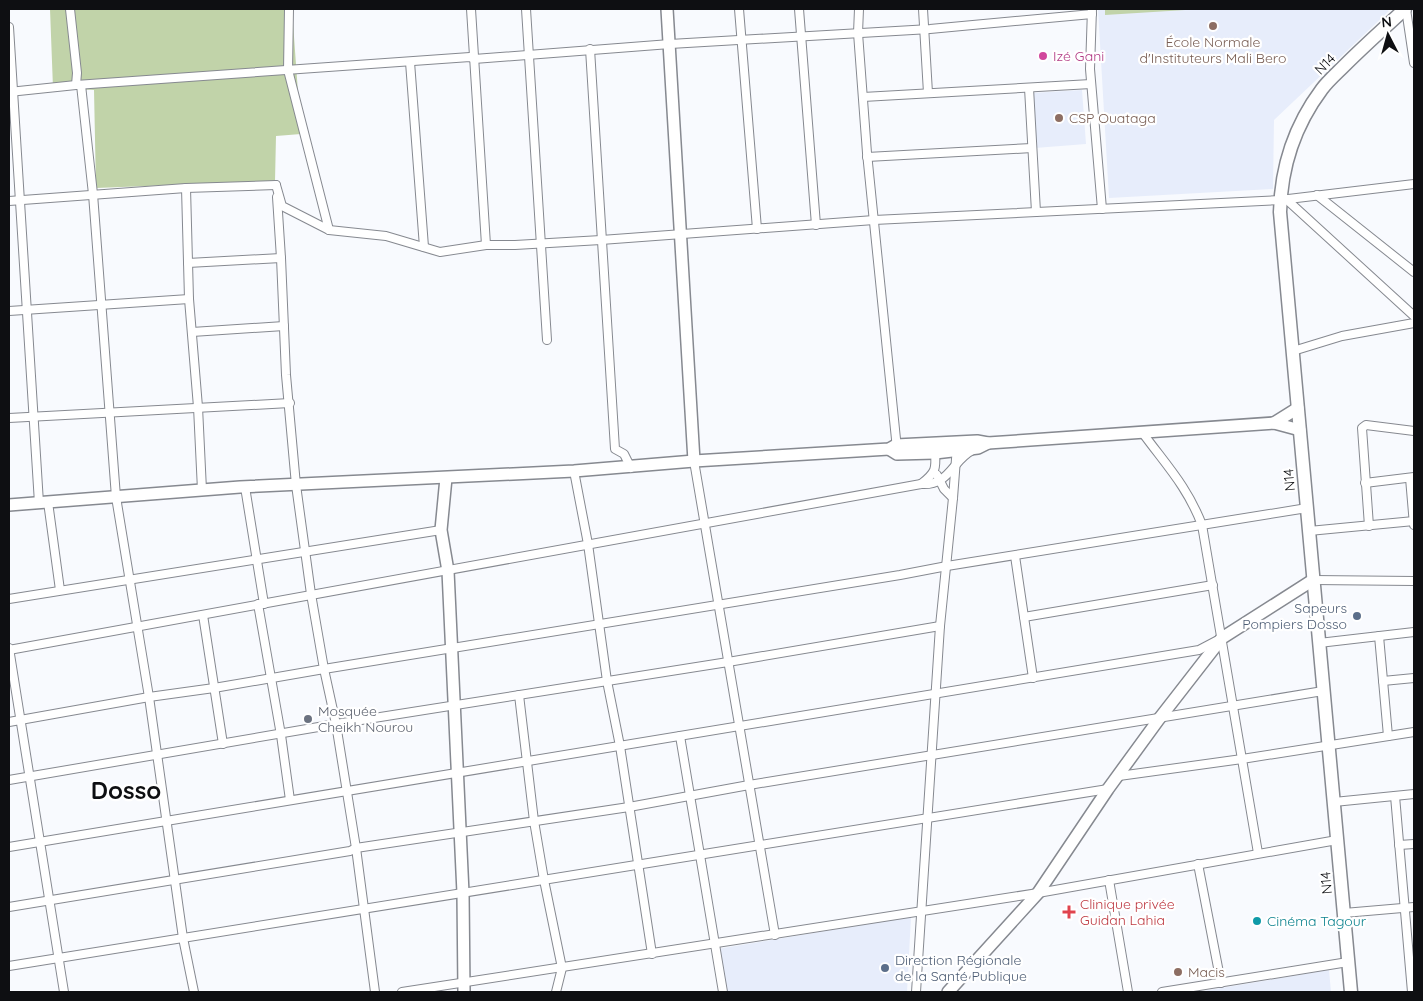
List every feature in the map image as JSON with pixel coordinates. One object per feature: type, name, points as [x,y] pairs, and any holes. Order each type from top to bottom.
[{"type":"main road","name":"N14","points":[[1351,992],[1280,212],[1283,200],[1286,161],[1291,144],[1304,116],[1322,88],[1406,9]]},
{"type":"street","points":[[70,9],[93,194],[116,497],[149,697],[183,938],[194,992]]},
{"type":"street","points":[[289,9],[288,70],[329,230]]},
{"type":"street","points":[[471,9],[486,245]]},
{"type":"street","points":[[526,9],[547,340]]},
{"type":"street","points":[[668,9],[694,461],[775,935]]},
{"type":"street","points":[[739,9],[756,229]]},
{"type":"street","points":[[800,9],[816,225]]},
{"type":"street","points":[[859,9],[858,33],[867,157],[894,449]]},
{"type":"street","points":[[923,9],[928,93]]},
{"type":"street","points":[[1406,9],[1414,64]]},
{"type":"street","points":[[11,92],[78,85],[474,59],[590,49],[924,30],[1092,12],[1090,69],[1102,209]]},
{"type":"street","points":[[9,27],[11,92],[34,417],[44,502],[60,590]]},
{"type":"street","points":[[590,49],[615,449],[624,454],[631,468]]},
{"type":"street","points":[[410,62],[424,247]]},
{"type":"street","points":[[863,97],[1091,84]]},
{"type":"street","points":[[1029,88],[1036,212]]},
{"type":"street","points":[[867,157],[1032,148]]},
{"type":"street","points":[[276,185],[282,206],[329,230],[386,236],[440,252],[486,245],[541,244],[681,235],[874,220],[1283,200],[1414,184]]},
{"type":"street","points":[[9,201],[186,188],[276,185]]},
{"type":"street","points":[[276,185],[296,485],[311,594],[336,724],[356,848],[375,992]]},
{"type":"street","points":[[186,188],[189,299],[198,407],[202,490]]},
{"type":"street","points":[[1317,195],[1414,272]]},
{"type":"street","points":[[1283,200],[1414,316]]},
{"type":"street","points":[[188,263],[281,258]]},
{"type":"street","points":[[9,311],[189,299]]},
{"type":"street","points":[[1293,351],[1342,336],[1414,324]]},
{"type":"street","points":[[192,332],[284,326]]},
{"type":"street","points":[[9,418],[290,402]]},
{"type":"street","points":[[1274,423],[1298,408]]},
{"type":"street","points":[[9,505],[245,487],[631,468],[694,461],[894,449],[983,446],[1274,423],[1300,430]]},
{"type":"street","points":[[1369,526],[1363,426],[1414,431]]},
{"type":"street","points":[[1142,432],[1183,486],[1194,504],[1202,525],[1258,853]]},
{"type":"street","points":[[916,992],[940,626],[954,498],[957,446]]},
{"type":"street","points":[[64,992],[9,649],[921,484],[939,484],[963,456],[983,446]]},
{"type":"street","points":[[935,448],[935,470],[939,484],[954,498]]},
{"type":"street","points":[[921,484],[933,475],[935,470]]},
{"type":"street","points":[[574,471],[588,544],[607,681],[620,746],[652,954]]},
{"type":"street","points":[[446,478],[440,530],[448,571],[463,893],[464,988]]},
{"type":"street","points":[[1365,483],[1412,478],[1414,525]]},
{"type":"street","points":[[245,487],[271,679],[290,800]]},
{"type":"street","points":[[9,722],[149,697],[271,679],[946,566],[1307,508]]},
{"type":"street","points":[[1309,531],[1414,521]]},
{"type":"street","points":[[9,599],[440,530]]},
{"type":"street","points":[[1014,556],[1033,678]]},
{"type":"street","points":[[9,847],[1199,650],[1222,638],[1313,580],[1414,580]]},
{"type":"street","points":[[1024,617],[1213,585]]},
{"type":"street","points":[[203,615],[223,744]]},
{"type":"street","points":[[9,780],[281,735],[336,724],[728,662],[940,626]]},
{"type":"street","points":[[1319,643],[1414,632]]},
{"type":"street","points":[[1379,636],[1388,736]]},
{"type":"street","points":[[948,992],[1038,893],[1108,789],[1222,638]]},
{"type":"street","points":[[1383,681],[1414,678]]},
{"type":"street","points":[[9,907],[356,848],[629,807],[749,785],[1324,691]]},
{"type":"street","points":[[519,695],[534,821],[562,968],[556,992]]},
{"type":"street","points":[[1119,776],[1414,732]]},
{"type":"street","points":[[680,736],[722,992]]},
{"type":"street","points":[[9,966],[1108,789]]},
{"type":"street","points":[[1334,802],[1414,794]]},
{"type":"street","points":[[1395,796],[1405,908],[1412,959],[1412,992]]},
{"type":"street","points":[[402,992],[464,988],[562,968],[1038,893],[1337,840]]},
{"type":"street","points":[[1399,845],[1414,844]]},
{"type":"street","points":[[1198,864],[1221,983]]},
{"type":"street","points":[[1109,880],[1128,992]]},
{"type":"street","points":[[1344,913],[1414,907]]},
{"type":"street","points":[[1162,992],[1348,962]]},
{"type":"shaded area","name":"École Normale d'Instituteurs Mali Bero","points":[[1098,9],[1386,9],[1389,11],[1274,120],[1273,189],[1109,198]]},
{"type":"shaded area","name":"CSP Ouataga","points":[[1082,90],[1086,144],[1035,148],[1032,93]]},
{"type":"shaded area","points":[[911,917],[907,992],[725,992],[717,949]]},
{"type":"shaded area","points":[[1329,970],[1331,992],[1197,992]]},
{"type":"green space","points":[[50,9],[292,9],[301,134],[276,136],[275,181],[96,188],[94,90],[53,88]]},
{"type":"green space","points":[[1105,9],[1185,9],[1185,10],[1105,15]]},
{"type":"place","name":"École Normale d'Instituteurs Mali Bero","points":[[1213,26]]},
{"type":"place","name":"Izé Gani","points":[[1043,56]]},
{"type":"place","name":"CSP Ouataga","points":[[1059,118]]},
{"type":"place","name":"Sapeurs Pompiers Dosso","points":[[1357,616]]},
{"type":"place","name":"Mosquée Cheikh Nourou","points":[[308,719]]},
{"type":"place","name":"Clinique privée Guidan Lahia","points":[[1069,912]]},
{"type":"place","name":"Cinéma Tagour","points":[[1257,921]]},
{"type":"place","name":"Direction Régionale de la Santé Publique","points":[[885,968]]},
{"type":"place","name":"Macis","points":[[1178,972]]},
{"type":"district","name":"Dosso","points":[[126,790]]}]
